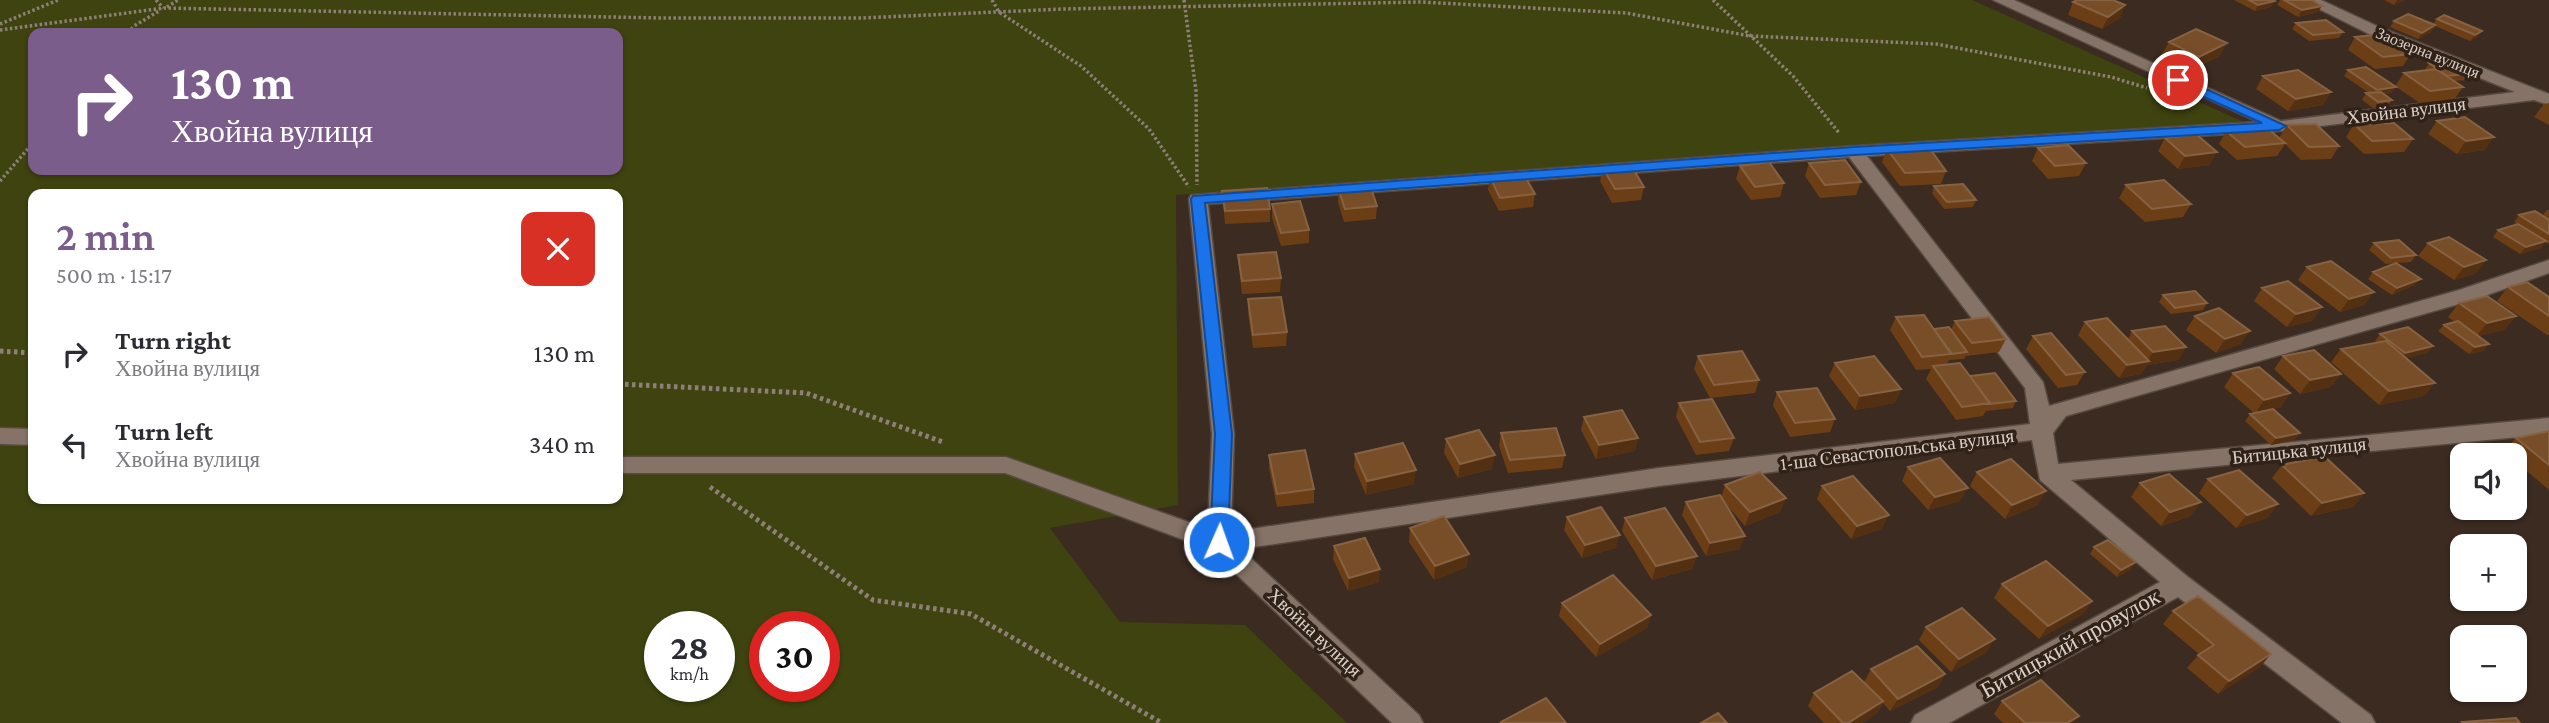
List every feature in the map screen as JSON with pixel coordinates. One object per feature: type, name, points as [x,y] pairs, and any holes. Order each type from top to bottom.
[{"type":"street","points":[[2001,0],[2279,126]]},
{"type":"street","name":"Заозерна вулиця","points":[[2309,0],[2372,30],[2541,98]]},
{"type":"street","name":"Хвойна вулиця","points":[[1198,199],[1854,151],[2279,126],[2541,98]]},
{"type":"street","points":[[1854,151],[2035,387],[2048,474],[2179,584],[2362,723]]},
{"type":"street","points":[[623,465],[1006,465],[1219,542],[1223,434],[1198,199]]},
{"type":"street","name":"1-ша Севастопольська вулиця","points":[[1219,542],[1659,477],[2042,431],[2058,410],[2466,295],[2549,267]]},
{"type":"street","name":"Битицька вулиця","points":[[2048,474],[2549,426]]},
{"type":"street","points":[[0,436],[28,438]]},
{"type":"street","name":"Хвойна вулиця","points":[[1219,542],[1410,723]]},
{"type":"street","name":"Битицький провулок","points":[[1924,723],[2179,584]]},
{"type":"path","points":[[0,24],[58,0]]},
{"type":"path","points":[[156,0],[164,8]]},
{"type":"path","points":[[132,28],[178,0]]},
{"type":"path","points":[[992,0],[999,12],[1081,66],[1149,129],[1198,199]]},
{"type":"path","points":[[1184,0],[1182,7],[1196,91],[1198,199]]},
{"type":"path","points":[[1713,0],[1793,76],[1854,151]]},
{"type":"path","points":[[0,30],[164,8],[660,18],[861,18],[1421,2],[1626,13],[1750,36],[1936,44],[2111,77],[2150,88]]},
{"type":"path","points":[[0,181],[28,149]]},
{"type":"path","points":[[0,351],[28,353]]},
{"type":"path","points":[[623,384],[806,393],[944,443]]},
{"type":"path","points":[[679,465],[873,600],[971,614],[1162,723]]},
{"type":"green space","points":[[0,0],[1972,0],[2246,123],[1864,144],[1176,195],[1178,505],[1050,528],[1120,622],[1245,625],[1347,723],[0,723]]},
{"type":"building","points":[[2113,0],[2125,5],[2108,17],[2073,2]]},
{"type":"building","points":[[2249,0],[2274,0],[2275,1],[2258,5]]},
{"type":"building","points":[[2284,0],[2312,0],[2322,6],[2302,10]]},
{"type":"building","points":[[2408,14],[2435,25],[2422,33],[2394,21]]},
{"type":"building","points":[[2444,15],[2482,31],[2475,35],[2437,19]]},
{"type":"building","points":[[2326,20],[2343,32],[2313,35],[2296,23]]},
{"type":"building","points":[[2196,29],[2227,43],[2199,57],[2169,42]]},
{"type":"building","points":[[2383,34],[2411,54],[2383,57],[2355,37]]},
{"type":"building","points":[[2455,61],[2473,73],[2447,76],[2429,63]]},
{"type":"building","points":[[2366,67],[2396,87],[2377,90],[2348,70]]},
{"type":"building","points":[[2436,69],[2463,87],[2430,91],[2404,73]]},
{"type":"building","points":[[2298,70],[2331,92],[2296,99],[2263,76]]},
{"type":"building","points":[[2381,92],[2392,100],[2378,102],[2366,93]]},
{"type":"building","points":[[2465,117],[2494,137],[2466,141],[2437,121]]},
{"type":"building","points":[[2394,123],[2413,139],[2372,141],[2354,124]]},
{"type":"building","points":[[2316,124],[2339,146],[2309,147],[2287,125]]},
{"type":"building","points":[[2266,127],[2285,143],[2245,147],[2226,131]]},
{"type":"building","points":[[2196,134],[2217,152],[2185,156],[2165,138]]},
{"type":"building","points":[[2068,145],[2086,163],[2055,166],[2038,148]]},
{"type":"building","points":[[1928,146],[1946,171],[1905,173],[1887,149]]},
{"type":"building","points":[[1845,160],[1861,182],[1825,185],[1809,163]]},
{"type":"building","points":[[1769,162],[1784,183],[1755,187],[1740,166]]},
{"type":"building","points":[[1631,165],[1644,187],[1615,189],[1603,168]]},
{"type":"building","points":[[1523,173],[1535,194],[1500,198],[1490,177]]},
{"type":"building","points":[[2164,180],[2191,204],[2152,209],[2126,185]]},
{"type":"building","points":[[1963,184],[1976,200],[1947,202],[1934,186]]},
{"type":"building","points":[[1370,185],[1377,206],[1345,209],[1338,188]]},
{"type":"building","points":[[1267,188],[1270,209],[1225,211],[1222,191]]},
{"type":"building","points":[[1300,201],[1309,230],[1281,233],[1272,204]]},
{"type":"building","points":[[2535,211],[2549,220],[2549,234],[2519,215]]},
{"type":"building","points":[[2518,224],[2546,241],[2526,247],[2498,230]]},
{"type":"building","points":[[2449,237],[2486,260],[2464,267],[2428,243]]},
{"type":"building","points":[[2399,240],[2416,255],[2391,258],[2374,243]]},
{"type":"building","points":[[1276,252],[1281,278],[1242,281],[1238,255]]},
{"type":"building","points":[[2331,261],[2374,292],[2349,299],[2307,267]]},
{"type":"building","points":[[2396,263],[2421,279],[2397,288],[2373,272]]},
{"type":"building","points":[[2288,281],[2322,307],[2296,314],[2262,288]]},
{"type":"building","points":[[2527,282],[2549,297],[2549,316],[2508,287]]},
{"type":"building","points":[[2195,291],[2207,303],[2175,308],[2163,295]]},
{"type":"building","points":[[2487,296],[2516,316],[2487,323],[2459,303]]},
{"type":"building","points":[[1281,297],[1287,332],[1253,335],[1248,299]]},
{"type":"building","points":[[2219,308],[2250,331],[2225,339],[2195,316]]},
{"type":"building","points":[[1924,315],[1951,354],[1922,357],[1896,317]]},
{"type":"building","points":[[1989,317],[2006,339],[1972,343],[1955,321]]},
{"type":"building","points":[[2107,318],[2149,361],[2127,365],[2085,322]]},
{"type":"building","points":[[2458,321],[2489,344],[2475,347],[2444,325]]},
{"type":"building","points":[[2165,326],[2186,347],[2153,352],[2132,331]]},
{"type":"building","points":[[1949,327],[1967,352],[1952,354],[1934,329]]},
{"type":"building","points":[[2408,327],[2433,346],[2405,353],[2380,334]]},
{"type":"building","points":[[2051,333],[2085,372],[2066,375],[2033,336]]},
{"type":"building","points":[[2386,341],[2435,383],[2389,391],[2341,349]]},
{"type":"building","points":[[2314,350],[2341,374],[2310,380],[2283,356]]},
{"type":"building","points":[[1742,351],[1759,380],[1714,385],[1698,356]]},
{"type":"building","points":[[1874,356],[1901,389],[1860,396],[1835,363]]},
{"type":"building","points":[[1960,363],[1990,403],[1962,407],[1933,366]]},
{"type":"building","points":[[2259,367],[2290,393],[2264,400],[2233,373]]},
{"type":"building","points":[[1995,373],[2016,401],[1990,404],[1970,376]]},
{"type":"building","points":[[1817,388],[1835,419],[1795,423],[1777,392]]},
{"type":"building","points":[[1712,399],[1734,438],[1700,442],[1679,403]]},
{"type":"building","points":[[2273,409],[2300,433],[2276,438],[2250,414]]},
{"type":"building","points":[[1622,410],[1638,438],[1599,445],[1584,417]]},
{"type":"building","points":[[1556,428],[1565,455],[1510,460],[1501,433]]},
{"type":"building","points":[[1479,430],[1495,455],[1460,464],[1446,439]]},
{"type":"building","points":[[2549,431],[2549,465],[2527,447],[2527,443],[2516,438]]},
{"type":"building","points":[[1403,443],[1416,470],[1367,481],[1355,454]]},
{"type":"building","points":[[1305,450],[1314,489],[1277,494],[1269,455]]},
{"type":"building","points":[[2324,456],[2364,493],[2322,503],[2282,465]]},
{"type":"building","points":[[1940,458],[1968,488],[1935,497],[1908,467]]},
{"type":"building","points":[[2011,459],[2046,491],[2012,505],[1977,472]]},
{"type":"building","points":[[2239,470],[2278,504],[2247,515],[2208,479]]},
{"type":"building","points":[[1760,472],[1786,498],[1750,512],[1725,485]]},
{"type":"building","points":[[2169,474],[2201,502],[2170,512],[2140,483]]},
{"type":"building","points":[[1853,476],[1889,515],[1857,526],[1822,486]]},
{"type":"building","points":[[1720,495],[1745,536],[1710,543],[1686,502]]},
{"type":"building","points":[[1601,507],[1620,535],[1585,545],[1567,517]]},
{"type":"building","points":[[1665,508],[1697,556],[1656,566],[1625,518]]},
{"type":"building","points":[[1444,516],[1469,554],[1435,566],[1410,528]]},
{"type":"building","points":[[1365,538],[1380,569],[1349,578],[1334,546]]},
{"type":"building","points":[[2108,540],[2136,562],[2121,570],[2094,547]]},
{"type":"building","points":[[2046,561],[2092,601],[2048,626],[2002,584]]},
{"type":"building","points":[[1613,575],[1651,615],[1600,644],[1562,603]]},
{"type":"building","points":[[2198,596],[2271,654],[2229,681],[2198,655],[2214,645],[2173,611]]},
{"type":"building","points":[[1962,608],[1995,639],[1959,659],[1926,627]]},
{"type":"building","points":[[1917,646],[1945,674],[1898,699],[1871,669]]},
{"type":"building","points":[[1852,671],[1883,701],[1848,723],[1843,723],[1814,693]]},
{"type":"building","points":[[2041,680],[2079,716],[2067,723],[2025,723],[2002,701]]},
{"type":"building","points":[[1546,698],[1566,723],[1501,722]]},
{"type":"building","points":[[1718,713],[1727,723],[1701,723]]},
{"type":"building","points":[[2516,718],[2520,723],[2462,722]]},
{"type":"route","points":[[1219,542],[1223,434],[1198,199],[1854,151],[2279,126],[2178,80]]}]
